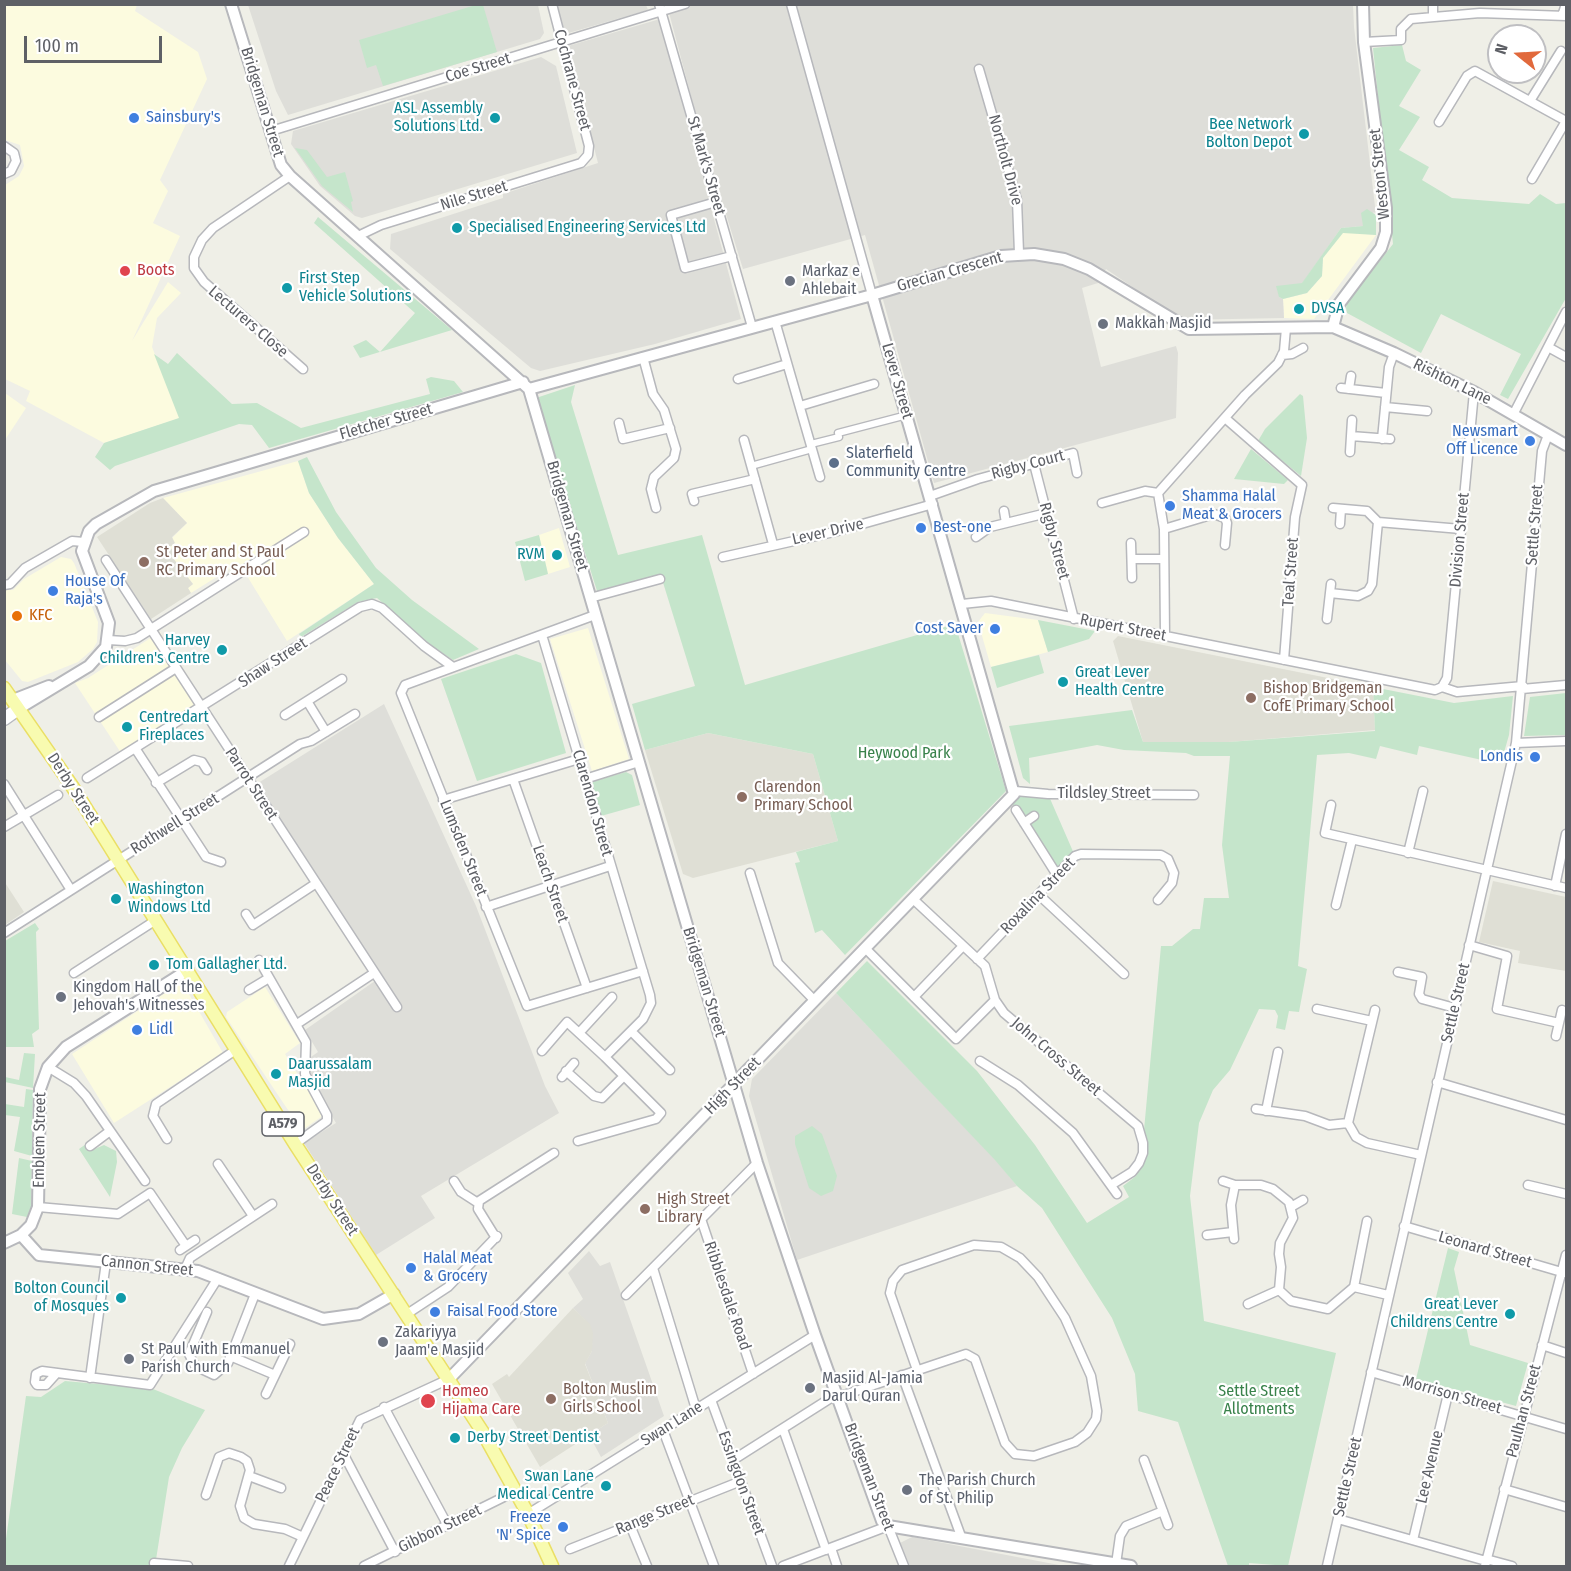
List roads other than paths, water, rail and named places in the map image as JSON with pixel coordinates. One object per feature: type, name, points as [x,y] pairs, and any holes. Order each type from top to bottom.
[{"type":"main road","name":"Derby Street","points":[[4,688],[12,705],[118,860],[295,1143],[449,1379],[516,1491],[552,1566]]},
{"type":"main road","points":[[4,719],[12,705]]},
{"type":"street","name":"Bridgeman Street","points":[[231,4],[281,165],[290,176],[526,386],[596,615],[757,1163],[815,1335],[882,1521],[888,1526],[904,1566]]},
{"type":"street","name":"Cochrane Street","points":[[552,4],[589,146],[588,155]]},
{"type":"street","name":"Coe Street","points":[[271,131],[562,42],[660,8],[685,4]]},
{"type":"street","name":"Lever Street","points":[[790,4],[1015,791]]},
{"type":"street","name":"Weston Street","points":[[1333,327],[1339,304],[1381,248],[1386,237],[1386,208],[1364,42],[1364,4]]},
{"type":"street","points":[[1433,4],[1433,16]]},
{"type":"street","points":[[1364,42],[1401,40],[1401,28],[1411,19],[1499,9],[1564,16],[1566,4]]},
{"type":"street","name":"St Mark's Street","points":[[660,8],[752,327]]},
{"type":"street","points":[[1530,101],[1561,51]]},
{"type":"street","name":"Northolt Drive","points":[[979,69],[1017,200],[1019,254]]},
{"type":"street","points":[[1439,122],[1472,71],[1480,72],[1566,121],[1532,179]]},
{"type":"street","points":[[4,146],[11,150],[15,158],[13,168],[4,174]]},
{"type":"street","name":"Nile Street","points":[[358,236],[381,225],[581,163],[588,155]]},
{"type":"street","name":"Lecturers Close","points":[[290,176],[213,228],[202,240],[194,257],[194,267],[204,282],[303,369]]},
{"type":"street","points":[[716,202],[671,215],[685,268],[732,256]]},
{"type":"street","name":"Grecian Crescent","points":[[872,295],[995,257],[1019,254],[1049,255],[1076,263],[1113,282],[1189,329],[1333,327]]},
{"type":"street","name":"Fletcher Street","points":[[84,542],[96,524],[148,493],[315,443],[872,295]]},
{"type":"street","points":[[1514,413],[1566,312]]},
{"type":"street","points":[[775,321],[820,477]]},
{"type":"street","name":"Rishton Lane","points":[[1333,327],[1394,353],[1474,392],[1566,445]]},
{"type":"street","points":[[1158,494],[1225,418],[1278,363],[1282,355],[1286,328]]},
{"type":"street","points":[[1548,347],[1566,357]]},
{"type":"street","points":[[1282,355],[1292,354],[1303,348]]},
{"type":"street","points":[[1351,436],[1386,439],[1384,407],[1394,353]]},
{"type":"street","points":[[643,357],[653,394],[664,410],[676,453],[654,477],[651,489],[656,507]]},
{"type":"street","points":[[738,380],[787,364]]},
{"type":"street","points":[[1351,376],[1345,388],[1386,393]]},
{"type":"street","points":[[800,406],[874,384]]},
{"type":"street","name":"Division Street","points":[[1442,687],[1447,678],[1474,392]]},
{"type":"street","points":[[1384,407],[1427,411]]},
{"type":"street","points":[[751,466],[839,437],[838,433],[907,415]]},
{"type":"street","name":"Teal Street","points":[[1225,418],[1302,485],[1294,517],[1284,660]]},
{"type":"street","points":[[1350,453],[1352,420]]},
{"type":"street","points":[[619,423],[623,438],[670,428]]},
{"type":"street","name":"Settle Street","points":[[1328,1566],[1420,1155],[1517,740],[1538,485],[1542,451],[1548,435]]},
{"type":"street","points":[[744,440],[773,544]]},
{"type":"street","name":"Rigby Court","points":[[931,500],[1034,464],[1073,453],[1077,473]]},
{"type":"street","name":"Rigby Street","points":[[1034,464],[1074,619]]},
{"type":"street","points":[[694,501],[692,494],[755,479]]},
{"type":"street","points":[[1102,503],[1145,491],[1158,494]]},
{"type":"street","points":[[1158,494],[1164,529],[1166,636]]},
{"type":"street","name":"Lever Drive","points":[[723,557],[773,544],[836,532],[931,500]]},
{"type":"street","points":[[1340,524],[1337,509],[1367,512],[1378,522],[1461,528]]},
{"type":"street","points":[[1004,511],[1006,523]]},
{"type":"street","points":[[976,537],[990,527],[1047,513]]},
{"type":"street","points":[[1164,529],[1214,514],[1225,518],[1227,523],[1225,545]]},
{"type":"street","points":[[1327,619],[1330,588],[1358,596],[1368,591],[1372,584],[1378,522]]},
{"type":"street","points":[[108,640],[125,641],[151,630],[304,532]]},
{"type":"street","points":[[4,585],[10,584],[25,568],[72,541],[84,542],[84,560],[109,623],[108,640],[96,660],[54,685],[31,691],[12,705]]},
{"type":"street","points":[[1131,543],[1132,578]]},
{"type":"street","points":[[1132,559],[1164,559]]},
{"type":"street","name":"Parrot Street","points":[[106,560],[397,1007]]},
{"type":"street","points":[[590,598],[660,579]]},
{"type":"street","name":"Rupert Street","points":[[962,604],[991,601],[1435,690],[1442,687]]},
{"type":"street","name":"Shaw Street","points":[[87,778],[360,607],[372,604],[382,608],[424,646],[453,667]]},
{"type":"street","points":[[453,667],[596,615]]},
{"type":"street","name":"Clarendon Street","points":[[542,635],[651,1003],[643,1019],[605,1057]]},
{"type":"street","name":"Lumsden Street","points":[[453,667],[405,685],[402,690],[409,716],[527,1006],[587,988]]},
{"type":"street","points":[[99,717],[176,668]]},
{"type":"street","points":[[285,715],[342,679]]},
{"type":"street","points":[[1442,687],[1457,692],[1522,690],[1566,685]]},
{"type":"street","points":[[307,701],[326,732]]},
{"type":"street","name":"Rothwell Street","points":[[4,933],[300,744],[326,732],[355,714]]},
{"type":"street","points":[[1517,740],[1566,741]]},
{"type":"street","points":[[135,748],[206,857],[221,862]]},
{"type":"street","points":[[443,800],[579,759]]},
{"type":"street","points":[[156,783],[194,760],[202,762],[207,770]]},
{"type":"street","points":[[585,779],[639,762]]},
{"type":"street","name":"Leach Street","points":[[513,779],[587,988]]},
{"type":"street","points":[[4,784],[71,890]]},
{"type":"street","name":"Tildsley Street","points":[[1015,791],[1048,794],[1194,795]]},
{"type":"street","name":"High Street","points":[[449,1379],[1015,791]]},
{"type":"street","points":[[1408,853],[1423,791]]},
{"type":"street","points":[[4,827],[58,795]]},
{"type":"street","points":[[1331,805],[1325,833],[1566,888]]},
{"type":"street","points":[[1016,810],[1057,876]]},
{"type":"street","points":[[1024,823],[1034,816]]},
{"type":"street","points":[[1555,886],[1566,834]]},
{"type":"street","points":[[1336,905],[1352,840]]},
{"type":"street","name":"Roxalina Street","points":[[977,959],[1081,854],[1152,853],[1168,859],[1174,873],[1168,888],[1158,900]]},
{"type":"street","points":[[486,907],[610,866]]},
{"type":"street","points":[[750,873],[778,963],[814,1000]]},
{"type":"street","points":[[246,914],[253,925],[315,884]]},
{"type":"street","points":[[1039,895],[1124,974]]},
{"type":"street","name":"John Cross Street","points":[[913,899],[987,970],[995,1000],[1016,1025],[1138,1126],[1143,1143],[1143,1153],[1139,1163],[1132,1172],[1111,1185]]},
{"type":"street","points":[[74,973],[156,920]]},
{"type":"street","points":[[1470,945],[1506,955],[1508,958],[1497,1009],[1559,1023]]},
{"type":"street","points":[[914,997],[963,946]]},
{"type":"street","points":[[865,948],[956,1039],[995,1000]]},
{"type":"street","points":[[259,960],[306,1042],[305,1074],[328,1118],[295,1143]]},
{"type":"street","name":"Emblem Street","points":[[21,1235],[31,1225],[38,1207],[40,1089],[48,1067],[66,1047],[188,970]]},
{"type":"street","points":[[587,988],[643,971]]},
{"type":"street","points":[[1398,972],[1422,978],[1419,994],[1422,999],[1455,1008]]},
{"type":"street","points":[[297,1024],[374,973]]},
{"type":"street","points":[[249,990],[269,978]]},
{"type":"street","points":[[579,1033],[607,999]]},
{"type":"street","points":[[1317,1009],[1328,1017],[1372,1022]]},
{"type":"street","points":[[1376,1010],[1347,1123],[1356,1137],[1367,1143],[1420,1155]]},
{"type":"street","points":[[1556,1036],[1562,1010]]},
{"type":"street","points":[[542,1051],[567,1022],[661,1113],[656,1119],[578,1141]]},
{"type":"street","points":[[631,1031],[670,1070]]},
{"type":"street","points":[[168,1139],[155,1120],[154,1108],[237,1049]]},
{"type":"street","points":[[659,1059],[667,1051]]},
{"type":"street","points":[[1266,1111],[1280,1068],[1278,1052]]},
{"type":"street","points":[[980,1061],[1023,1089],[1073,1133],[1117,1194]]},
{"type":"street","points":[[574,1063],[564,1074],[594,1096],[602,1098],[624,1076]]},
{"type":"street","points":[[48,1067],[80,1089],[145,1180]]},
{"type":"street","points":[[1437,1082],[1566,1119]]},
{"type":"street","points":[[1256,1109],[1305,1116],[1329,1125],[1347,1123]]},
{"type":"street","points":[[90,1146],[110,1131]]},
{"type":"street","points":[[478,1203],[554,1154]]},
{"type":"street","points":[[530,1156],[536,1165]]},
{"type":"street","points":[[626,1295],[757,1163]]},
{"type":"street","points":[[218,1164],[253,1216]]},
{"type":"street","points":[[454,1180],[461,1192],[478,1203]]},
{"type":"street","points":[[1223,1181],[1235,1185],[1261,1185],[1273,1189],[1291,1206],[1291,1224],[1279,1250],[1281,1267],[1279,1290]]},
{"type":"street","points":[[1207,1235],[1233,1235],[1231,1205],[1235,1185]]},
{"type":"street","points":[[1528,1185],[1566,1194]]},
{"type":"street","points":[[38,1207],[117,1214],[150,1193],[183,1248],[195,1240]]},
{"type":"street","points":[[1291,1206],[1303,1200]]},
{"type":"street","points":[[407,1314],[443,1291],[496,1237],[478,1209],[478,1203]]},
{"type":"street","points":[[185,1269],[190,1258],[272,1204]]},
{"type":"street","name":"Ribblesdale Road","points":[[701,1219],[753,1374]]},
{"type":"street","points":[[1279,1290],[1291,1301],[1322,1310],[1333,1307],[1354,1287],[1367,1221]]},
{"type":"street","name":"Leonard Street","points":[[1404,1226],[1564,1273]]},
{"type":"street","points":[[4,1244],[21,1235]]},
{"type":"street","name":"Cannon Street","points":[[21,1235],[39,1255],[185,1269],[219,1278],[307,1315],[332,1320],[367,1311],[394,1294]]},
{"type":"street","points":[[733,1460],[837,1396],[917,1370],[961,1354],[975,1359],[1005,1443],[1011,1451],[1021,1456],[1039,1455],[1081,1439],[1096,1419],[1097,1411],[1087,1364],[1054,1299],[1020,1258],[990,1244],[974,1245],[902,1270],[893,1281],[890,1293],[917,1370]]},
{"type":"street","name":"Paulhan Street","points":[[1486,1562],[1522,1416],[1564,1273],[1566,1255]]},
{"type":"street","points":[[90,1378],[106,1262]]},
{"type":"street","points":[[653,1268],[696,1409]]},
{"type":"street","points":[[55,1375],[150,1385],[219,1278]]},
{"type":"street","points":[[1354,1287],[1389,1295]]},
{"type":"street","points":[[1248,1304],[1279,1290]]},
{"type":"street","points":[[207,1312],[190,1349],[192,1363],[214,1375],[226,1365],[255,1293]]},
{"type":"street","name":"Swan Lane","points":[[528,1514],[815,1335]]},
{"type":"street","points":[[266,1394],[290,1344]]},
{"type":"street","points":[[1542,1345],[1566,1353]]},
{"type":"street","points":[[230,1356],[275,1375]]},
{"type":"street","name":"Morrison Street","points":[[1371,1372],[1566,1429]]},
{"type":"street","points":[[902,1375],[962,1539]]},
{"type":"street","name":"Peace Street","points":[[289,1566],[360,1420],[449,1379]]},
{"type":"street","name":"Lee Avenue","points":[[1413,1540],[1448,1394]]},
{"type":"street","name":"Essingdon Street","points":[[711,1400],[772,1566]]},
{"type":"street","points":[[384,1407],[448,1526]]},
{"type":"street","points":[[783,1429],[837,1566]]},
{"type":"street","points":[[663,1430],[714,1566]]},
{"type":"street","points":[[343,1453],[395,1552]]},
{"type":"street","points":[[206,1495],[216,1461],[224,1454],[234,1454],[247,1461],[249,1476],[240,1506],[244,1518],[254,1524],[285,1529],[303,1536]]},
{"type":"street","points":[[1144,1460],[1144,1474],[1168,1525]]},
{"type":"street","points":[[249,1476],[281,1488]]},
{"type":"street","name":"Range Street","points":[[570,1549],[741,1481]]},
{"type":"street","points":[[1504,1489],[1566,1507]]},
{"type":"street","name":"Gibbon Street","points":[[364,1566],[516,1491]]},
{"type":"street","points":[[1116,1564],[1120,1536],[1126,1526],[1163,1511]]},
{"type":"street","points":[[1338,1519],[1486,1562],[1512,1566]]},
{"type":"street","points":[[630,1525],[648,1566]]},
{"type":"street","points":[[783,1566],[888,1526],[1131,1566]]},
{"type":"street","points":[[154,1563],[188,1566]]},
{"type":"place","name":"Sainsbury's","points":[[134,118]]},
{"type":"place","name":"ASL Assembly Solutions Ltd.","points":[[495,118]]},
{"type":"place","name":"Bee Network Bolton Depot","points":[[1304,134]]},
{"type":"place","name":"Specialised Engineering Services Ltd","points":[[457,228]]},
{"type":"place","name":"Boots","points":[[125,271]]},
{"type":"place","name":"Markaz e Ahlebait","points":[[790,281]]},
{"type":"place","name":"First Step Vehicle Solutions","points":[[287,288]]},
{"type":"place","name":"DVSA","points":[[1299,309]]},
{"type":"place","name":"Makkah Masjid","points":[[1103,324]]},
{"type":"place","name":"Newsmart Off Licence","points":[[1530,441]]},
{"type":"place","name":"Slaterfield Community Centre","points":[[834,463]]},
{"type":"place","name":"Shamma Halal Meat & Grocers","points":[[1170,506]]},
{"type":"place","name":"Best-one","points":[[921,528]]},
{"type":"place","name":"RVM","points":[[557,555]]},
{"type":"place","name":"St Peter and St Paul RC Primary School","points":[[144,562]]},
{"type":"place","name":"House Of Raja's","points":[[53,591]]},
{"type":"place","name":"KFC","points":[[17,616]]},
{"type":"place","name":"Cost Saver","points":[[995,629]]},
{"type":"place","name":"Harvey Children's Centre","points":[[222,650]]},
{"type":"place","name":"Great Lever Health Centre","points":[[1063,682]]},
{"type":"place","name":"Bishop Bridgeman CofE Primary School","points":[[1251,698]]},
{"type":"place","name":"Centredart Fireplaces","points":[[127,727]]},
{"type":"place","name":"Londis","points":[[1535,757]]},
{"type":"place","name":"Clarendon Primary School","points":[[742,797]]},
{"type":"place","name":"Washington Windows Ltd","points":[[116,899]]},
{"type":"place","name":"Tom Gallagher Ltd.","points":[[154,965]]},
{"type":"place","name":"Kingdom Hall of the Jehovah's Witnesses","points":[[61,997]]},
{"type":"place","name":"Lidl","points":[[137,1030]]},
{"type":"place","name":"Daarussalam Masjid","points":[[276,1074]]},
{"type":"place","name":"High Street Library","points":[[645,1209]]},
{"type":"place","name":"Halal Meat & Grocery","points":[[411,1268]]},
{"type":"place","name":"Bolton Council of Mosques","points":[[121,1298]]},
{"type":"place","name":"Faisal Food Store","points":[[435,1312]]},
{"type":"place","name":"Great Lever Childrens Centre","points":[[1510,1314]]},
{"type":"place","name":"Zakariyya Jaam'e Masjid","points":[[383,1342]]},
{"type":"place","name":"St Paul with Emmanuel Parish Church","points":[[129,1359]]},
{"type":"place","name":"Masjid Al-Jamia Darul Quran","points":[[810,1388]]},
{"type":"place","name":"Bolton Muslim Girls School","points":[[551,1399]]},
{"type":"place","name":"Homeo Hijama Care","points":[[428,1401]]},
{"type":"place","name":"Derby Street Dentist","points":[[455,1438]]},
{"type":"place","name":"Swan Lane Medical Centre","points":[[606,1486]]},
{"type":"place","name":"The Parish Church of St. Philip","points":[[907,1490]]},
{"type":"place","name":"Freeze 'N' Spice","points":[[563,1527]]},
{"type":"park label","name":"Heywood Park","points":[[904,754]]},
{"type":"park label","name":"Settle Street Allotments","points":[[1259,1401]]}]
